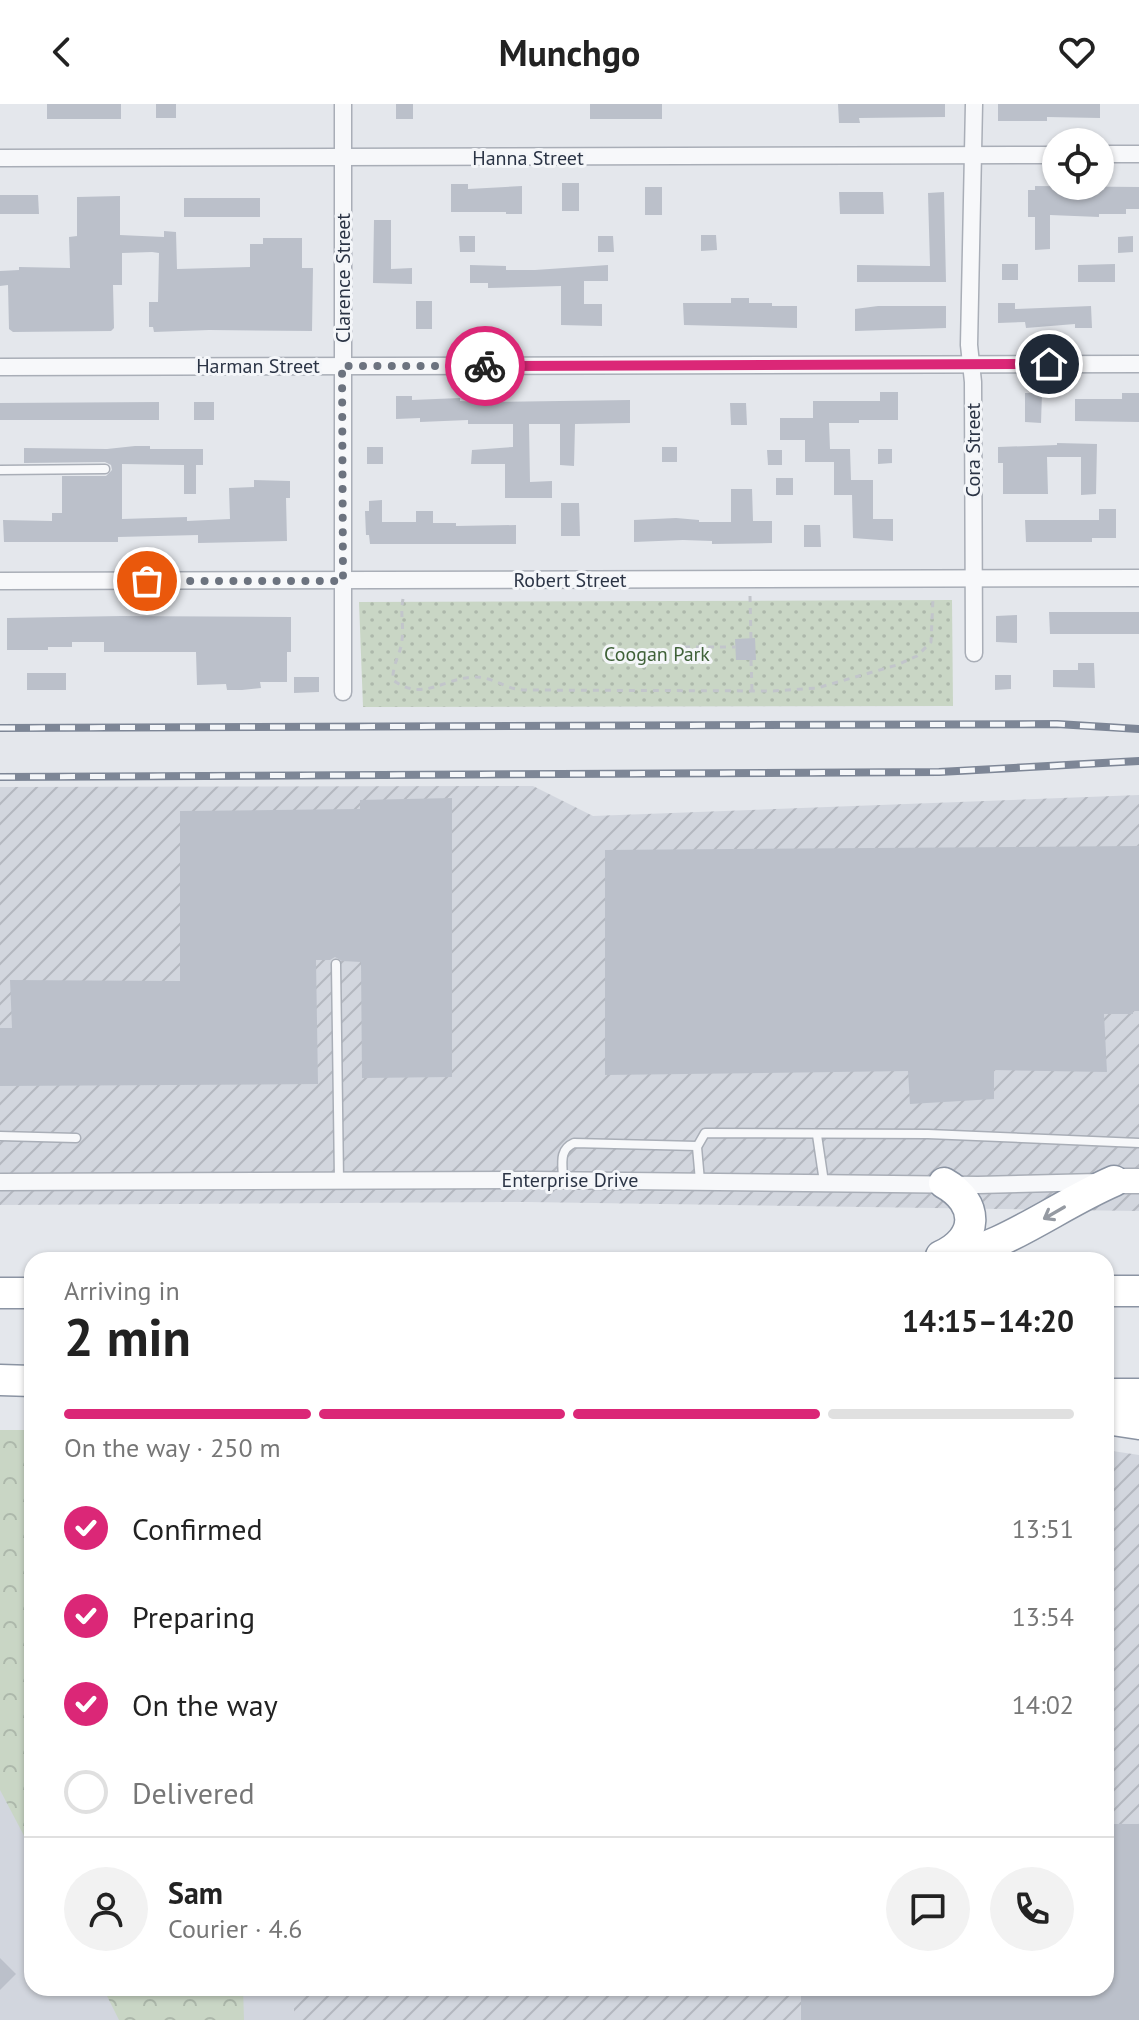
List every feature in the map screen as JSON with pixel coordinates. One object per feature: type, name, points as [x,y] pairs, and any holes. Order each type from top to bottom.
[{"type":"highway","points":[[967,1252],[993,1244],[1127,1181]]},
{"type":"highway","points":[[944,1183],[957,1190],[967,1202],[970,1224],[966,1236],[946,1252]]},
{"type":"highway","points":[[1114,1291],[1139,1291]]},
{"type":"highway","points":[[0,1293],[24,1293]]},
{"type":"highway","points":[[0,1380],[24,1381]]},
{"type":"highway","points":[[1114,1394],[1139,1394]]},
{"type":"highway","points":[[1114,1420],[1139,1424]]},
{"type":"street","name":"Clarence Street","points":[[343,104],[343,692]]},
{"type":"street","name":"Cora Street","points":[[974,104],[969,345],[974,653]]},
{"type":"street","points":[[1114,154],[1139,154]]},
{"type":"street","name":"Hanna Street","points":[[0,158],[1042,155]]},
{"type":"street","name":"Harman Street","points":[[0,367],[1139,364]]},
{"type":"street","name":"Robert Street","points":[[0,581],[1139,578]]},
{"type":"street","name":"Enterprise Drive","points":[[0,1182],[1127,1181]]},
{"type":"lane","points":[[0,470],[105,469]]},
{"type":"lane","points":[[336,964],[339,1180]]},
{"type":"lane","points":[[700,1181],[697,1146],[705,1133],[928,1134],[1139,1143]]},
{"type":"lane","points":[[817,1135],[824,1182]]},
{"type":"lane","points":[[0,1136],[76,1138]]},
{"type":"lane","points":[[563,1180],[562,1153],[574,1143],[697,1146]]},
{"type":"path","points":[[750,596],[751,638]]},
{"type":"path","points":[[403,599],[400,613],[402,645],[393,668],[393,680],[404,688],[424,690],[458,679],[477,677],[492,679],[507,689],[523,690],[752,691],[817,688],[897,665],[917,656],[931,642],[933,598]]},
{"type":"path","points":[[684,647],[735,647]]},
{"type":"path","points":[[751,660],[752,691]]},
{"type":"shaded area","points":[[533,786],[593,816],[1139,795],[1139,1211],[527,1202],[0,1205],[0,787]]},
{"type":"shaded area","points":[[0,1441],[24,1442],[24,1996],[294,1996],[294,2020],[0,2020]]},
{"type":"shaded area","points":[[1114,1451],[1139,1455],[1139,2020],[294,2020],[294,1996],[1114,1996]]},
{"type":"green space","name":"Coogan Park","points":[[952,600],[953,706],[363,707],[359,602]]},
{"type":"green space","points":[[0,1430],[24,1430],[24,1836],[0,1790]]},
{"type":"green space","points":[[107,1996],[243,1996],[244,2020],[119,2020]]},
{"type":"building","points":[[47,104],[121,104],[121,119],[47,119]]},
{"type":"building","points":[[156,104],[176,104],[176,118],[156,118]]},
{"type":"building","points":[[396,104],[413,104],[413,119],[396,119]]},
{"type":"building","points":[[590,104],[662,104],[662,119],[590,119]]},
{"type":"building","points":[[838,104],[945,104],[945,117],[859,118],[860,123],[839,123]]},
{"type":"building","points":[[998,104],[1100,104],[1100,118],[1047,117],[1047,121],[998,121]]},
{"type":"building","points":[[562,183],[579,183],[579,211],[562,211]]},
{"type":"building","points":[[451,184],[468,184],[468,189],[522,186],[522,214],[451,212]]},
{"type":"building","points":[[1035,186],[1042,186],[1042,200],[1114,200],[1114,187],[1139,187],[1139,209],[1126,209],[1126,214],[1099,214],[1099,217],[1050,215],[1050,249],[1035,250],[1035,217],[1028,217],[1028,190],[1035,190]]},
{"type":"building","points":[[645,187],[662,187],[662,215],[645,215]]},
{"type":"building","points":[[839,192],[883,192],[884,214],[840,214]]},
{"type":"building","points":[[944,192],[946,282],[857,282],[857,265],[930,266],[928,193]]},
{"type":"building","points":[[0,195],[38,195],[39,214],[0,214]]},
{"type":"building","points":[[120,196],[120,235],[164,237],[164,231],[176,232],[177,269],[250,267],[250,244],[263,244],[263,238],[302,238],[302,268],[313,268],[312,331],[154,332],[153,327],[149,327],[149,302],[158,302],[159,253],[152,252],[122,253],[122,285],[113,285],[114,328],[111,331],[13,332],[9,329],[8,285],[0,286],[0,271],[19,270],[19,267],[70,268],[69,237],[77,236],[77,197]]},
{"type":"building","points":[[184,198],[260,198],[260,217],[184,217]]},
{"type":"building","points":[[374,220],[391,220],[391,269],[412,268],[412,284],[373,283]]},
{"type":"building","points":[[701,235],[716,235],[717,250],[701,251]]},
{"type":"building","points":[[459,236],[475,236],[475,252],[460,252]]},
{"type":"building","points":[[598,236],[613,236],[614,252],[598,252]]},
{"type":"building","points":[[1133,236],[1133,252],[1118,253],[1118,237]]},
{"type":"building","points":[[1002,264],[1018,264],[1018,280],[1002,280]]},
{"type":"building","points":[[1115,264],[1115,282],[1078,282],[1078,265]]},
{"type":"building","points":[[470,265],[535,270],[608,265],[608,281],[584,281],[584,304],[602,304],[602,326],[561,325],[561,286],[488,288],[488,283],[470,283]]},
{"type":"building","points":[[731,298],[749,298],[749,303],[772,303],[772,306],[797,306],[797,328],[684,325],[683,303],[731,303]]},
{"type":"building","points":[[416,301],[432,301],[432,329],[416,329]]},
{"type":"building","points":[[998,303],[1015,303],[1015,309],[1091,306],[1092,328],[1075,328],[1075,324],[1026,328],[1025,322],[998,323]]},
{"type":"building","points":[[946,306],[946,328],[855,331],[855,309]]},
{"type":"building","points":[[880,392],[898,392],[898,420],[829,423],[830,449],[850,449],[851,480],[873,480],[873,519],[893,519],[893,541],[853,538],[852,495],[834,495],[834,462],[805,462],[805,440],[780,440],[780,418],[813,418],[813,401],[880,401]]},
{"type":"building","points":[[1025,393],[1042,393],[1041,423],[1025,422]]},
{"type":"building","points":[[1122,393],[1139,393],[1139,422],[1075,421],[1075,399],[1122,399]]},
{"type":"building","points":[[396,396],[412,396],[412,400],[460,398],[460,401],[484,402],[630,400],[630,423],[575,424],[574,466],[560,465],[560,424],[529,424],[530,482],[552,481],[552,498],[505,498],[505,464],[471,464],[472,450],[513,447],[513,424],[396,419]]},
{"type":"building","points":[[159,402],[159,420],[0,420],[0,403]]},
{"type":"building","points":[[194,402],[214,402],[214,420],[194,420]]},
{"type":"building","points":[[730,403],[746,403],[747,425],[731,425]]},
{"type":"building","points":[[1097,444],[1096,494],[1081,495],[1081,457],[1047,457],[1048,494],[1003,494],[1003,463],[998,463],[998,447]]},
{"type":"building","points":[[135,446],[203,449],[203,465],[196,465],[196,494],[184,494],[184,465],[122,464],[122,519],[230,519],[229,488],[254,487],[254,480],[290,481],[290,498],[286,498],[287,541],[198,543],[198,535],[118,537],[118,542],[4,542],[3,520],[52,521],[52,513],[62,513],[62,476],[106,476],[112,470],[111,465],[105,462],[24,463],[24,448],[107,449]]},
{"type":"building","points":[[367,447],[383,447],[383,464],[367,464]]},
{"type":"building","points":[[662,447],[677,447],[677,462],[662,462]]},
{"type":"building","points":[[878,449],[892,449],[892,463],[878,464]]},
{"type":"building","points":[[767,450],[782,450],[782,465],[768,465]]},
{"type":"building","points":[[776,478],[793,478],[793,495],[776,495]]},
{"type":"building","points":[[731,489],[752,489],[753,521],[772,521],[772,543],[634,542],[634,520],[676,518],[731,522]]},
{"type":"building","points":[[382,500],[382,522],[416,522],[416,511],[433,511],[433,523],[456,523],[456,526],[516,525],[516,544],[370,544],[369,535],[366,535],[365,511],[369,511],[369,501]]},
{"type":"building","points":[[561,503],[579,503],[580,536],[561,536]]},
{"type":"building","points":[[1099,509],[1116,509],[1116,538],[1092,538],[1092,542],[1026,542],[1025,520],[1099,520]]},
{"type":"building","points":[[804,525],[820,525],[821,547],[804,547]]},
{"type":"building","points":[[1049,612],[1139,612],[1139,634],[1050,634]]},
{"type":"building","points":[[1017,615],[1017,643],[996,642],[996,616]]},
{"type":"building","points":[[291,617],[287,682],[260,682],[261,688],[242,690],[227,690],[226,684],[197,685],[196,652],[104,652],[104,642],[72,642],[72,647],[48,647],[48,650],[7,650],[7,618]]},
{"type":"building","points":[[755,638],[756,660],[736,660],[735,639]]},
{"type":"building","points":[[1078,663],[1094,663],[1095,688],[1053,687],[1053,670],[1078,670]]},
{"type":"building","points":[[27,673],[66,673],[66,690],[27,690]]},
{"type":"building","points":[[995,675],[1011,675],[1011,689],[995,690]]},
{"type":"building","points":[[294,677],[319,677],[319,692],[294,693]]},
{"type":"building","points":[[452,798],[452,1077],[362,1078],[361,962],[342,961],[335,957],[316,960],[318,1084],[0,1086],[0,1028],[12,1028],[10,980],[180,981],[180,811],[360,809],[360,800]]},
{"type":"building","points":[[1139,846],[1139,1011],[1133,1011],[1133,1014],[1104,1014],[1107,1072],[994,1070],[994,1099],[910,1104],[908,1071],[605,1075],[605,850]]},
{"type":"building","points":[[1114,1824],[1139,1824],[1139,2020],[801,2020],[801,1996],[1114,1996]]},
{"type":"building","points":[[0,1958],[16,1974],[0,1990]]},
{"type":"railway","points":[[0,728],[1057,724],[1139,729]]},
{"type":"railway","points":[[0,777],[939,772],[1139,761]]},
{"type":"way so far","points":[[147,581],[343,581],[342,366],[485,366]]},
{"type":"route","points":[[485,366],[1049,364]]}]
